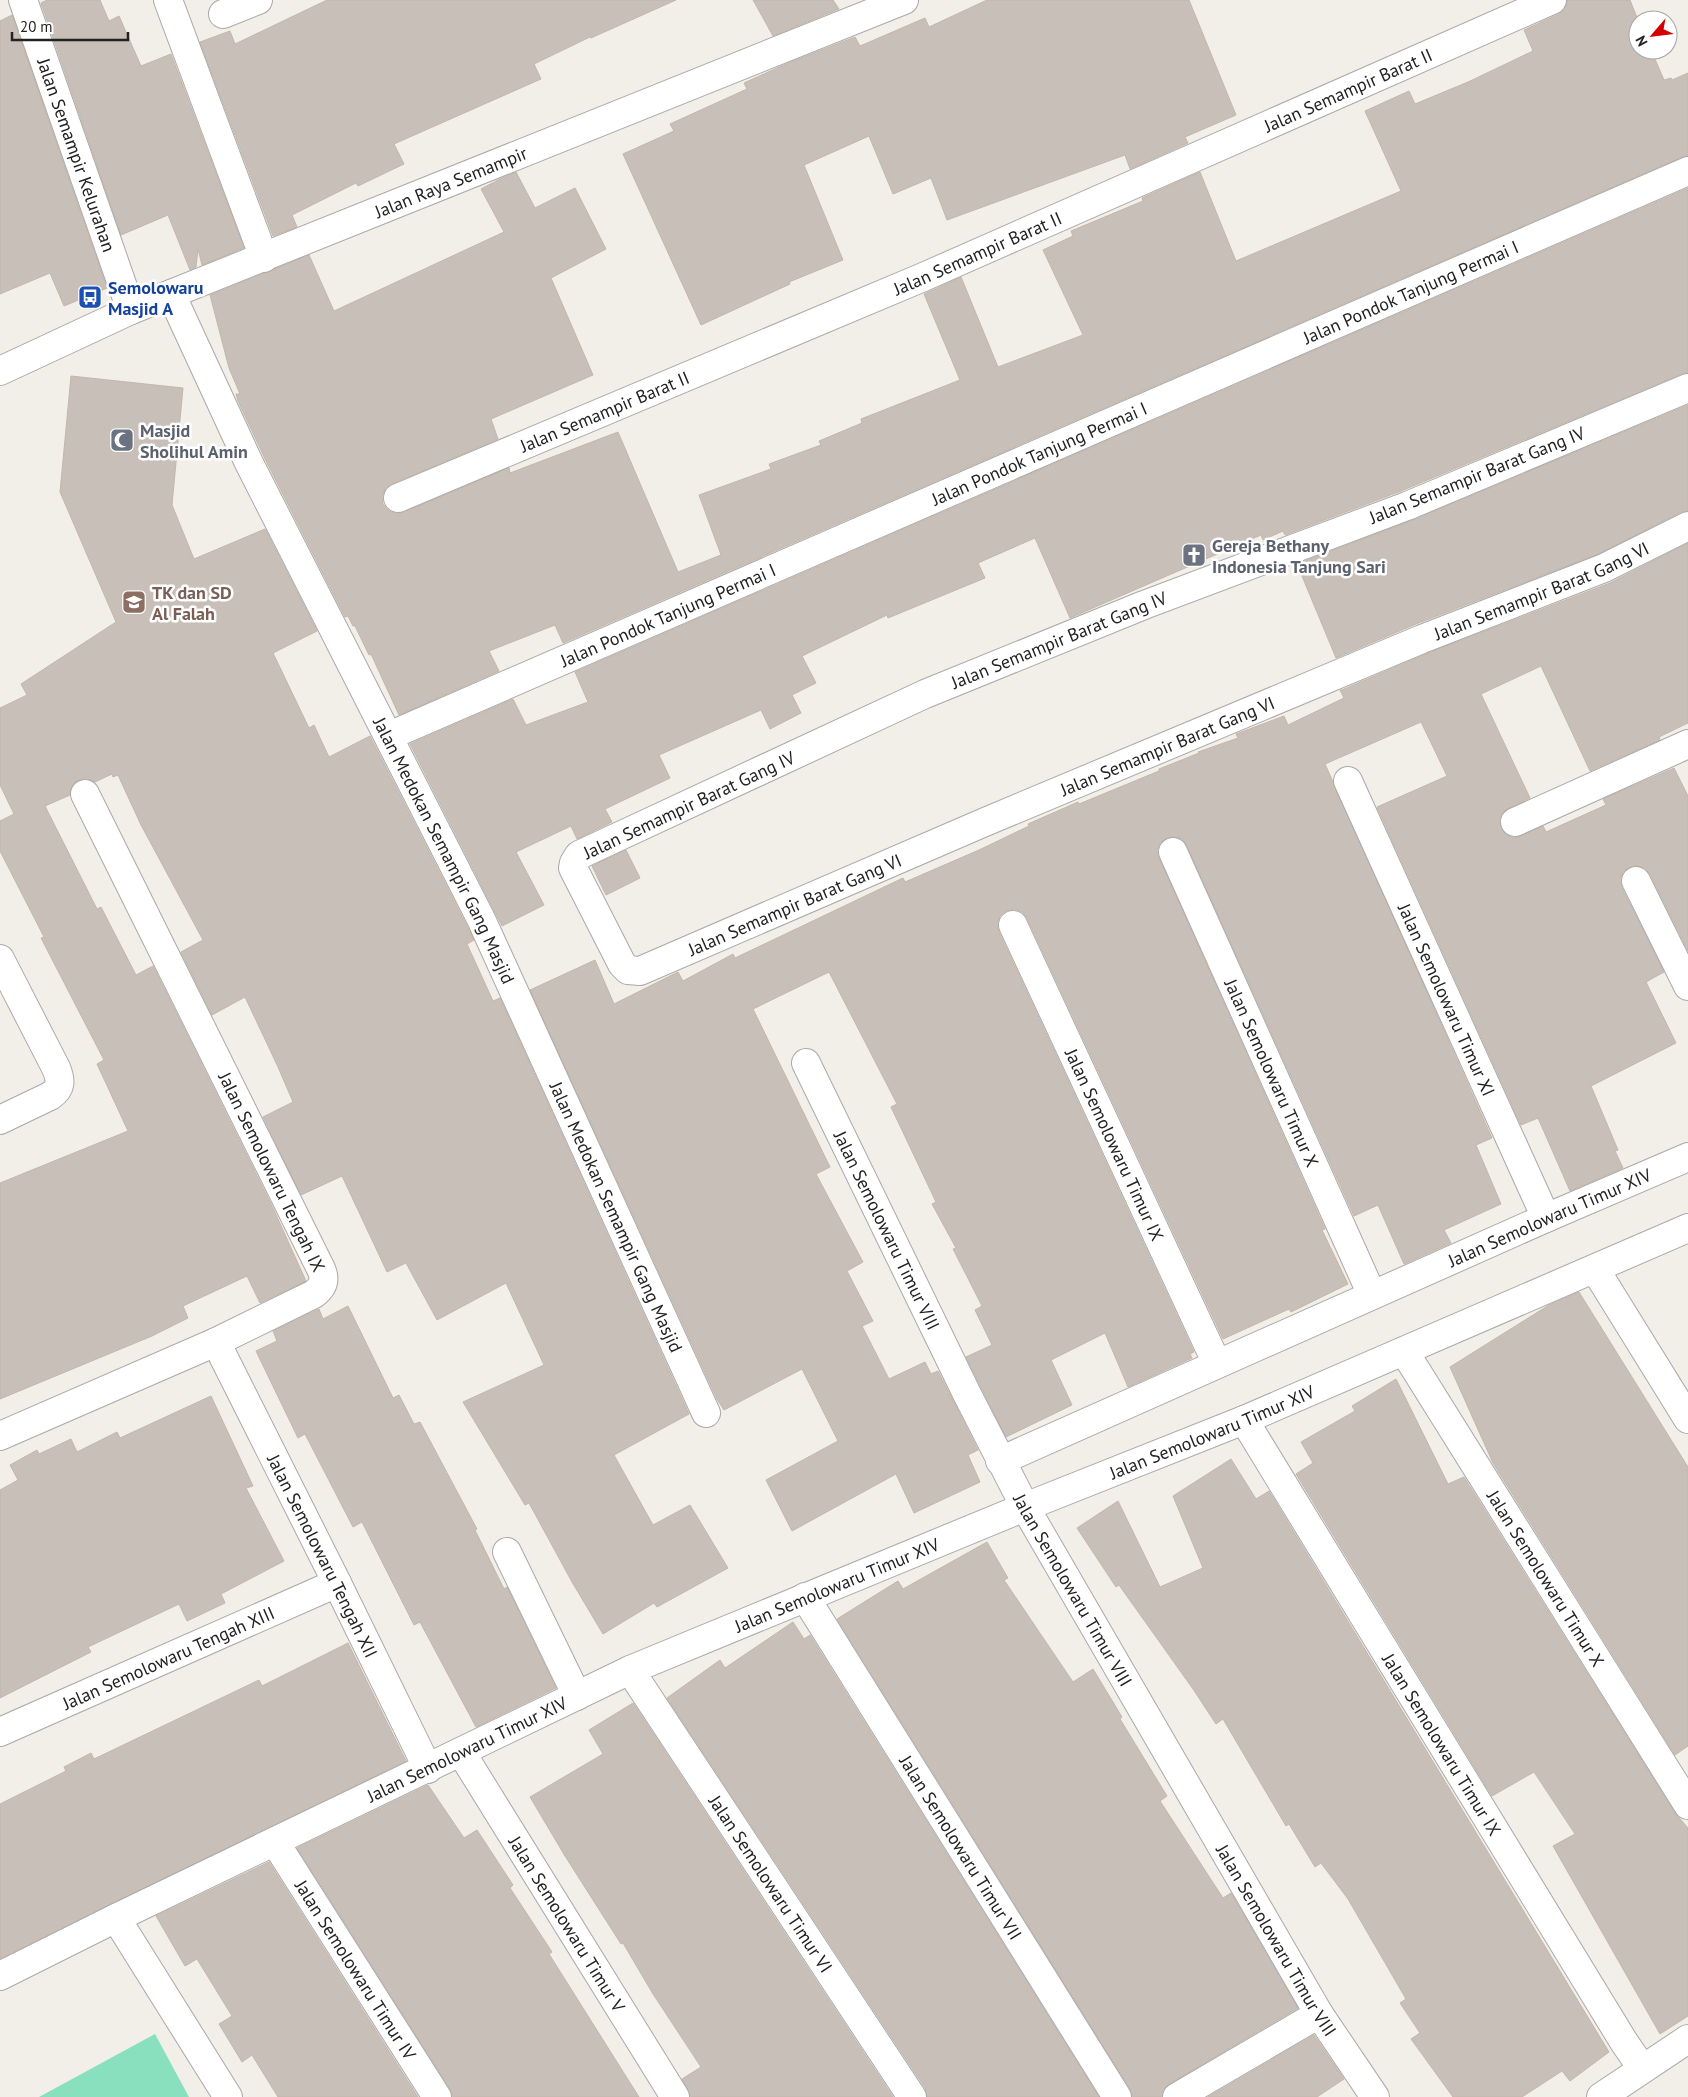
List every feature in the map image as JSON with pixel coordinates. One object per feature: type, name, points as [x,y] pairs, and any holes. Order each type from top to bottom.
[{"type":"street","name":"Jalan Semampir Kelurahan","points":[[23,0],[131,310]]},
{"type":"street","points":[[168,0],[264,258]]},
{"type":"street","points":[[223,14],[258,0]]},
{"type":"street","name":"Jalan Raya Semampir","points":[[0,371],[131,310],[904,0]]},
{"type":"street","name":"Jalan Semampir Barat II","points":[[398,498],[921,278],[1552,0]]},
{"type":"street","name":"Jalan Pondok Tanjung Permai I","points":[[389,736],[1688,171]]},
{"type":"street","name":"Jalan Medokan Semampir Gang Masjid","points":[[171,294],[249,463],[481,919],[706,1413]]},
{"type":"street","name":"Jalan Semampir Barat Gang IV","points":[[648,968],[634,972],[628,970],[622,964],[573,868],[579,855],[925,694],[1144,605],[1407,506],[1688,388]]},
{"type":"street","name":"Jalan Semampir Barat Gang VI","points":[[648,968],[994,818],[1422,639],[1604,568],[1688,526]]},
{"type":"street","points":[[1515,822],[1688,744]]},
{"type":"street","name":"Jalan Semolowaru Timur XI","points":[[1348,780],[1546,1218]]},
{"type":"street","name":"Jalan Semolowaru Tengah IX","points":[[0,1436],[216,1342],[314,1294],[322,1287],[324,1275],[85,794]]},
{"type":"street","name":"Jalan Semolowaru Timur X","points":[[1173,852],[1372,1294]]},
{"type":"street","points":[[1636,881],[1688,986]]},
{"type":"street","name":"Jalan Semolowaru Timur IX","points":[[1013,925],[1217,1364]]},
{"type":"street","points":[[0,958],[12,1006],[56,1068],[60,1083],[60,1087],[50,1096],[0,1120]]},
{"type":"street","name":"Jalan Semolowaru Timur VIII","points":[[806,1063],[1000,1461],[1025,1508],[1319,2014],[1375,2097]]},
{"type":"street","name":"Jalan Semolowaru Timur XIV","points":[[1000,1461],[1372,1294],[1688,1157]]},
{"type":"street","name":"Jalan Semolowaru Timur XIV","points":[[0,1976],[630,1670],[1244,1420],[1688,1228]]},
{"type":"street","points":[[1595,1269],[1688,1419]]},
{"type":"street","name":"Jalan Semolowaru Tengah XII","points":[[216,1342],[428,1769]]},
{"type":"street","name":"Jalan Semolowaru Timur X","points":[[1404,1351],[1688,1805]]},
{"type":"street","name":"Jalan Semolowaru Timur IX","points":[[1244,1420],[1624,2042],[1642,2068]]},
{"type":"street","points":[[508,1552],[577,1696]]},
{"type":"street","name":"Jalan Semolowaru Tengah XIII","points":[[0,1732],[337,1583]]},
{"type":"street","name":"Jalan Semolowaru Timur VII","points":[[805,1598],[1117,2097]]},
{"type":"street","name":"Jalan Semolowaru Timur VI","points":[[630,1670],[912,2097]]},
{"type":"street","name":"Jalan Semolowaru Timur V","points":[[461,1752],[675,2097]]},
{"type":"street","name":"Jalan Semolowaru Timur IV","points":[[275,1842],[437,2097]]},
{"type":"street","points":[[116,1918],[228,2097]]},
{"type":"street","points":[[1177,2097],[1319,2014]]},
{"type":"street","points":[[1600,2097],[1688,2039]]},
{"type":"green space","points":[[155,2034],[189,2097],[39,2097]]},
{"type":"building","points":[[47,0],[100,0],[109,21],[119,16],[141,66],[171,54],[244,248],[202,265],[198,249],[196,267],[190,270],[168,215],[121,235],[41,3]]},
{"type":"building","points":[[327,0],[676,0],[590,37],[534,64],[541,79],[394,144],[404,164],[358,186],[356,183],[292,215],[297,227],[273,236],[200,42],[230,31],[235,44]]},
{"type":"building","points":[[753,0],[833,0],[839,9],[773,36]]},
{"type":"building","points":[[987,0],[1189,0],[1236,115],[1185,137],[1188,143],[1130,169],[1125,155],[947,220],[931,178],[893,194],[869,136],[804,165],[843,260],[789,282],[790,284],[701,325],[623,154],[674,131],[670,124],[747,89],[744,83],[788,63],[855,37],[860,46],[925,18],[929,27]]},
{"type":"building","points":[[1567,0],[1630,0],[1634,10],[1628,10],[1628,60],[1655,60],[1664,80],[1671,78],[1672,80],[1688,73],[1688,156],[563,643],[555,625],[489,651],[499,671],[399,715],[371,654],[369,655],[348,616],[345,617],[266,461],[238,401],[236,394],[240,394],[229,368],[210,295],[309,255],[334,311],[504,232],[481,189],[500,179],[516,172],[535,208],[575,188],[606,249],[551,278],[593,375],[491,419],[498,439],[392,484],[385,489],[382,497],[383,504],[389,511],[397,514],[404,512],[509,468],[510,473],[618,432],[678,572],[721,555],[699,495],[771,469],[769,464],[821,445],[819,441],[862,423],[861,419],[960,380],[924,294],[961,277],[998,367],[1083,335],[1043,250],[1073,236],[1071,231],[1143,201],[1142,198],[1200,172],[1236,261],[1401,191],[1365,111],[1409,91],[1415,104],[1468,82],[1533,51],[1524,30],[1559,14],[1565,9]]},
{"type":"building","points":[[12,15],[107,288],[64,306],[50,273],[0,294],[0,21]]},
{"type":"building","points":[[1688,188],[1688,373],[1401,491],[1285,535],[1283,531],[1263,540],[1261,535],[1070,618],[1035,538],[978,563],[985,578],[888,618],[887,615],[802,656],[816,683],[792,695],[801,713],[770,729],[761,710],[659,755],[670,778],[605,809],[612,822],[577,839],[571,826],[516,852],[544,905],[502,926],[410,744],[513,699],[526,725],[588,702],[575,672]]},
{"type":"building","points":[[71,376],[183,388],[172,505],[194,559],[265,529],[317,631],[273,653],[309,728],[314,725],[329,757],[370,736],[474,940],[467,944],[493,1001],[500,998],[689,1414],[614,1455],[653,1525],[690,1505],[728,1568],[657,1607],[654,1603],[603,1634],[529,1503],[525,1505],[463,1402],[544,1365],[506,1283],[437,1320],[406,1263],[387,1272],[342,1176],[301,1195],[263,1117],[293,1102],[278,1067],[245,997],[212,1015],[181,952],[203,940],[141,825],[118,775],[113,777],[112,774],[95,782],[86,778],[79,780],[72,786],[70,795],[45,806],[97,909],[101,907],[136,975],[153,966],[273,1208],[306,1281],[260,1303],[247,1276],[183,1306],[188,1318],[152,1336],[0,1399],[0,1183],[128,1131],[97,1064],[104,1060],[41,938],[44,937],[0,851],[0,821],[14,814],[0,785],[0,708],[27,695],[21,684],[116,622],[60,492]]},
{"type":"building","points":[[1688,405],[1688,511],[1681,512],[1598,554],[1416,624],[1336,658],[1297,564],[1413,520]]},
{"type":"building","points":[[1688,543],[1688,723],[1659,737],[1660,740],[1590,771],[1541,666],[1481,694],[1530,798],[1502,813],[1499,821],[1506,835],[1514,838],[1543,826],[1546,832],[1606,805],[1603,799],[1674,768],[1688,796],[1688,951],[1650,874],[1645,868],[1630,867],[1623,872],[1620,880],[1622,888],[1664,972],[1646,982],[1676,1043],[1591,1086],[1618,1150],[1615,1151],[1623,1168],[1570,1191],[1538,1118],[1521,1125],[1377,807],[1447,776],[1421,722],[1325,764],[1492,1138],[1476,1145],[1501,1204],[1444,1230],[1451,1243],[1404,1264],[1378,1205],[1354,1216],[1187,846],[1182,839],[1175,837],[1167,838],[1160,843],[1157,851],[1159,858],[1325,1229],[1322,1230],[1348,1284],[1291,1312],[1289,1309],[1223,1339],[1027,918],[1022,912],[1014,909],[1006,911],[1000,916],[997,924],[999,932],[1194,1352],[1190,1354],[1192,1358],[1128,1387],[1105,1333],[1051,1360],[1072,1405],[1006,1437],[966,1357],[992,1345],[975,1310],[982,1306],[953,1249],[956,1248],[932,1204],[936,1202],[891,1107],[897,1104],[829,972],[753,1009],[830,1167],[816,1174],[863,1262],[847,1271],[873,1321],[862,1326],[889,1379],[925,1362],[931,1374],[938,1371],[978,1450],[968,1455],[980,1482],[914,1513],[896,1474],[792,1531],[766,1480],[838,1441],[802,1369],[724,1410],[717,1399],[530,990],[595,960],[614,1004],[678,972],[683,981],[733,954],[735,958],[903,878],[905,882],[979,850],[1029,826],[1028,824],[1078,802],[1079,804],[1159,771],[1159,769],[1198,752],[1238,738],[1236,734],[1284,716],[1288,725],[1344,698],[1340,690],[1428,653],[1610,583]]},
{"type":"building","points":[[626,850],[640,878],[606,895],[592,866]]},
{"type":"building","points":[[1579,1292],[1688,1467],[1688,1746],[1675,1755],[1493,1463],[1450,1367],[1549,1305]]},
{"type":"building","points":[[348,1306],[393,1398],[399,1395],[414,1424],[420,1422],[477,1529],[475,1530],[504,1589],[507,1587],[556,1688],[476,1727],[420,1622],[414,1625],[362,1522],[353,1527],[305,1434],[298,1438],[256,1351],[277,1341],[273,1331],[319,1309],[323,1319]]},
{"type":"building","points":[[1396,1379],[1448,1484],[1464,1477],[1675,1813],[1688,1828],[1688,2016],[1660,2034],[1553,1846],[1575,1834],[1534,1772],[1492,1796],[1296,1474],[1313,1463],[1301,1442],[1355,1411],[1352,1406]]},
{"type":"building","points":[[211,1396],[253,1486],[246,1488],[284,1561],[221,1594],[225,1603],[187,1621],[179,1604],[88,1647],[91,1652],[0,1698],[0,1490],[18,1480],[10,1465],[37,1450],[39,1454],[71,1439],[77,1452],[117,1432],[120,1438]]},
{"type":"building","points":[[1231,1459],[1256,1499],[1269,1491],[1609,2052],[1570,2081],[1562,2071],[1522,2097],[1453,2097],[1411,2039],[1420,2033],[1400,2003],[1406,1999],[1348,1899],[1321,1863],[1315,1867],[1289,1824],[1286,1826],[1223,1719],[1216,1724],[1119,1585],[1116,1587],[1077,1528],[1118,1501],[1160,1587],[1203,1568],[1173,1496]]},
{"type":"building","points":[[987,1542],[1008,1578],[1004,1580],[1073,1682],[1093,1669],[1122,1717],[1120,1719],[1167,1796],[1160,1801],[1223,1898],[1231,1893],[1298,2008],[1169,2084],[1163,2090],[1161,2097],[1133,2097],[1130,2089],[837,1619],[898,1581],[903,1589]]},
{"type":"building","points":[[793,1622],[804,1639],[810,1635],[1099,2097],[927,2097],[925,2088],[667,1698],[720,1660],[725,1668]]},
{"type":"building","points":[[348,1643],[406,1761],[0,1959],[0,1804],[66,1771],[64,1767],[91,1753],[94,1759],[259,1680],[262,1686]]},
{"type":"building","points":[[633,1703],[893,2097],[691,2097],[682,2079],[701,2067],[653,1994],[623,1943],[621,1944],[565,1856],[530,1797],[603,1754],[589,1730]]},
{"type":"building","points":[[428,1785],[464,1838],[477,1830],[513,1885],[510,1888],[552,1952],[549,1954],[639,2097],[453,2097],[450,2089],[297,1848]]},
{"type":"building","points":[[269,1862],[418,2097],[278,2097],[252,2055],[242,2062],[219,2024],[232,2016],[197,1959],[185,1966],[156,1916]]},
{"type":"building","points":[[1314,2035],[1344,2079],[1317,2097],[1208,2097]]},
{"type":"place","name":"Semolowaru Masjid A","points":[[90,297]]},
{"type":"place","name":"Masjid Sholihul Amin","points":[[122,440]]},
{"type":"place","name":"Gereja Bethany Indonesia Tanjung Sari","points":[[1194,555]]},
{"type":"place","name":"TK dan SD Al Falah","points":[[134,602]]}]
